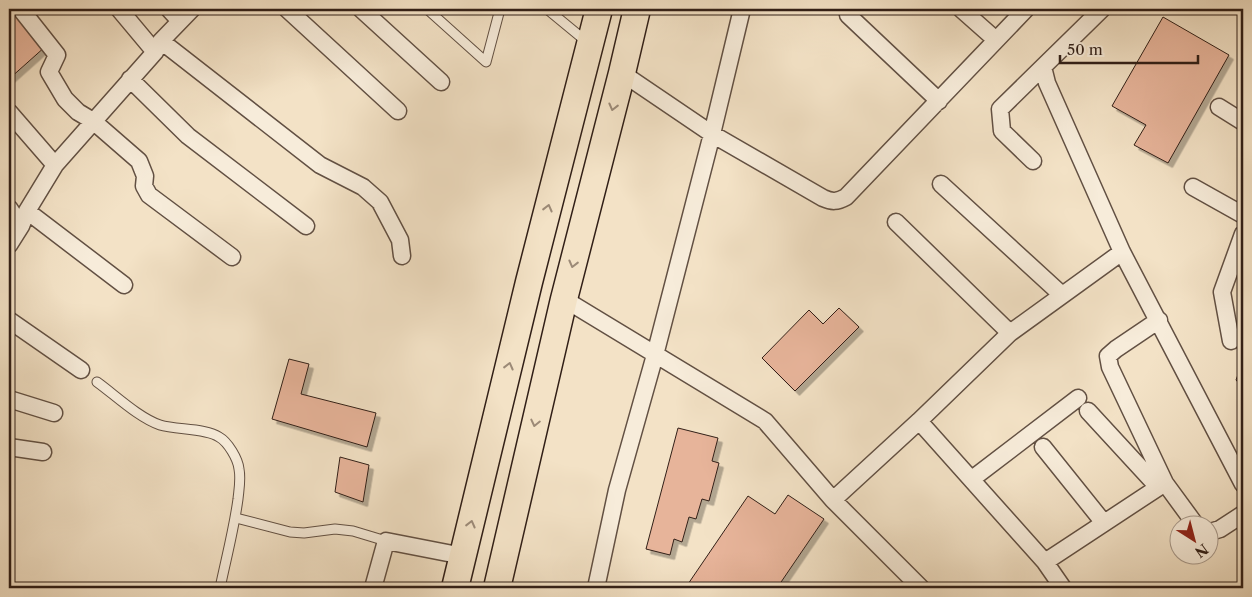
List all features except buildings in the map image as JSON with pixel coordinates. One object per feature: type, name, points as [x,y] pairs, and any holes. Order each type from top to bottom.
[{"type":"main road","points":[[456,588],[529,282],[599,9]]},
{"type":"main road","points":[[497,588],[564,299],[637,9]]},
{"type":"street","points":[[119,9],[158,46],[320,165],[363,187],[380,202],[400,240],[402,256]]},
{"type":"street","points":[[9,245],[55,165],[158,46],[175,15],[192,9]]},
{"type":"street","points":[[287,9],[398,111]]},
{"type":"street","points":[[360,9],[441,82]]},
{"type":"street","points":[[596,588],[616,490],[655,355],[742,9]]},
{"type":"street","points":[[961,9],[996,40]]},
{"type":"street","points":[[622,73],[712,134],[823,198],[831,202],[838,202],[846,197],[1026,9]]},
{"type":"street","points":[[1033,161],[1002,131],[1000,110],[1102,9]]},
{"type":"street","points":[[23,12],[57,55],[49,72],[58,89],[78,112],[93,121],[139,161],[145,176],[144,186],[149,195],[232,257]]},
{"type":"street","points":[[848,15],[939,101]]},
{"type":"street","points":[[1042,67],[1047,83],[1122,252],[1243,484]]},
{"type":"street","points":[[130,79],[188,136],[306,226]]},
{"type":"street","points":[[1218,107],[1243,122]]},
{"type":"street","points":[[9,112],[55,165]]},
{"type":"street","points":[[941,184],[1062,295]]},
{"type":"street","points":[[1193,186],[1243,215]]},
{"type":"street","points":[[9,208],[21,226]]},
{"type":"street","points":[[27,211],[124,285]]},
{"type":"street","points":[[896,222],[1010,333]]},
{"type":"street","points":[[1231,341],[1222,292],[1243,234]]},
{"type":"street","points":[[833,500],[1010,333],[1122,252]]},
{"type":"street","points":[[564,299],[765,421],[833,500],[921,588]]},
{"type":"street","points":[[9,320],[81,370]]},
{"type":"street","points":[[1158,320],[1108,356],[1110,367],[1161,485]]},
{"type":"street","points":[[9,399],[54,413]]},
{"type":"street","points":[[972,478],[1083,404],[1161,485],[1186,514]]},
{"type":"street","points":[[918,421],[972,478],[1045,562],[1063,588]]},
{"type":"street","points":[[9,447],[43,452]]},
{"type":"street","points":[[1043,447],[1104,523]]},
{"type":"street","points":[[1045,562],[1161,485]]},
{"type":"street","points":[[1220,529],[1243,514]]},
{"type":"street","points":[[373,588],[386,541],[463,556]]},
{"type":"lane","points":[[427,9],[486,62],[500,9]]},
{"type":"lane","points":[[547,9],[590,45]]},
{"type":"lane","points":[[97,382],[140,414],[159,424],[210,433],[219,437],[226,444],[239,466],[240,478],[236,518],[220,588]]},
{"type":"lane","points":[[236,518],[290,532],[304,533],[335,529],[353,531],[386,541]]}]
